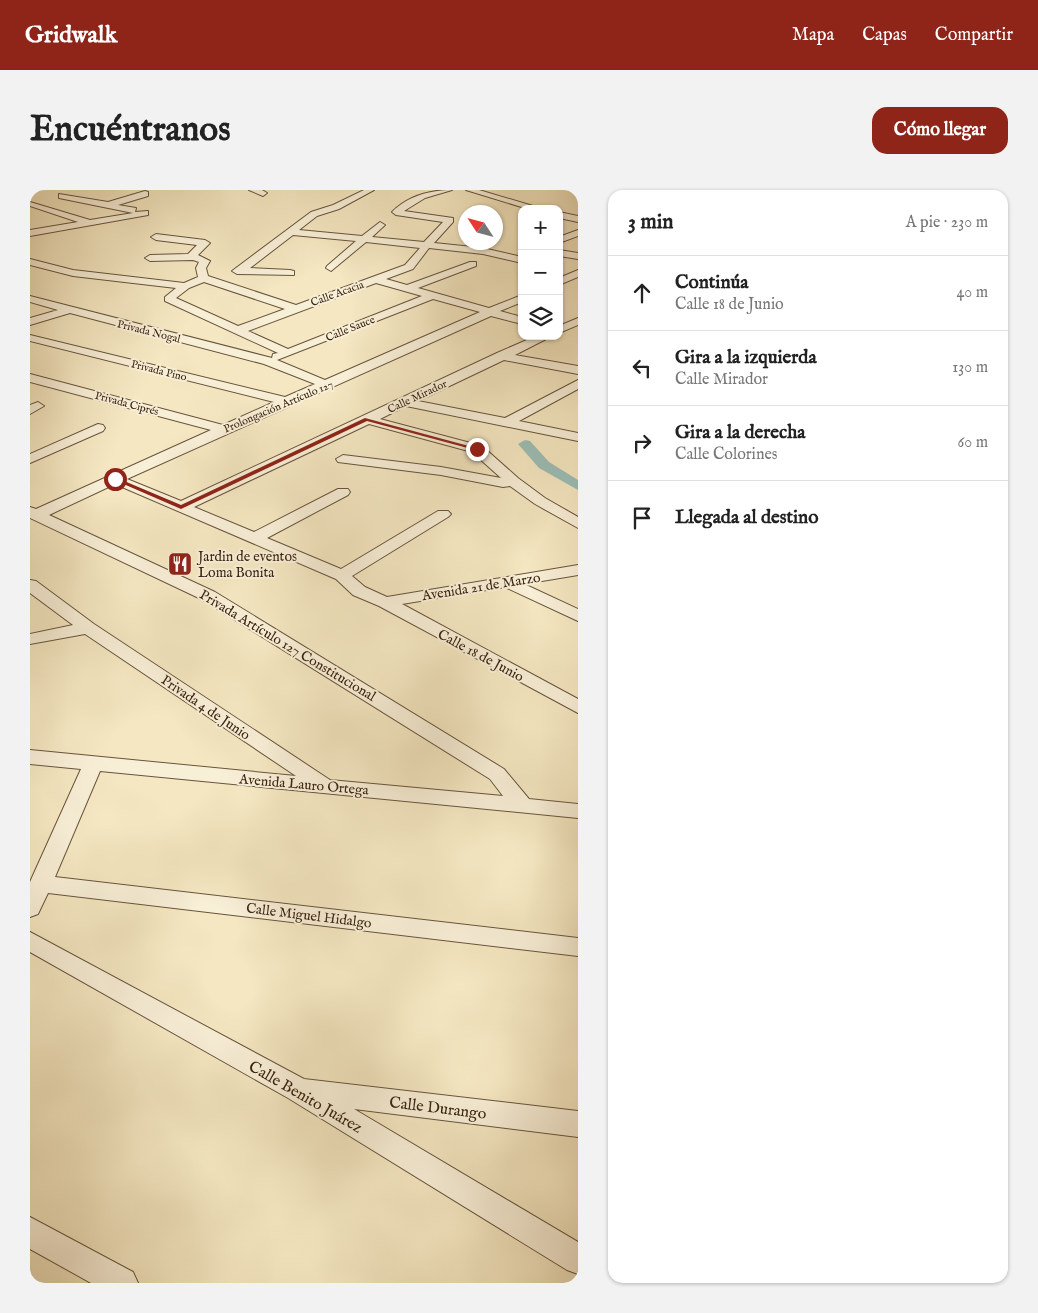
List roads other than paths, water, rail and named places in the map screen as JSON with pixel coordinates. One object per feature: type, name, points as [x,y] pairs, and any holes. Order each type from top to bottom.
[{"type":"street","points":[[30,204],[85,190]]},
{"type":"street","points":[[253,190],[263,193]]},
{"type":"street","points":[[241,271],[314,214],[336,207],[370,190]]},
{"type":"street","name":"Calle Acacia","points":[[239,330],[409,267],[450,220],[396,212],[422,196],[448,190]]},
{"type":"street","points":[[470,190],[524,205]]},
{"type":"street","points":[[107,205],[145,194]]},
{"type":"street","points":[[30,233],[145,213],[107,205],[54,198]]},
{"type":"street","points":[[30,204],[88,223]]},
{"type":"street","points":[[563,216],[578,219]]},
{"type":"street","points":[[362,284],[337,275],[380,225]]},
{"type":"street","points":[[293,232],[482,251],[518,257]]},
{"type":"street","points":[[563,239],[577,234]]},
{"type":"street","points":[[156,237],[205,243],[193,254],[194,257]]},
{"type":"street","points":[[563,253],[578,256]]},
{"type":"street","points":[[150,258],[194,257],[205,261],[201,268],[203,275]]},
{"type":"street","points":[[30,262],[73,273],[185,286]]},
{"type":"street","points":[[408,288],[472,264]]},
{"type":"street","points":[[563,270],[578,273]]},
{"type":"street","points":[[288,353],[169,299],[203,275],[241,271],[290,273]]},
{"type":"street","points":[[563,280],[578,273]]},
{"type":"street","points":[[203,275],[296,308]]},
{"type":"street","points":[[375,279],[518,319]]},
{"type":"street","name":"Calle Sauce","points":[[268,361],[433,295]]},
{"type":"street","name":"Privada Nogal","points":[[30,299],[268,361],[327,385]]},
{"type":"street","name":"Prolongación Artículo 127","points":[[33,513],[115,479],[518,300]]},
{"type":"street","points":[[30,322],[68,310]]},
{"type":"street","points":[[563,328],[578,321]]},
{"type":"street","points":[[563,331],[578,336]]},
{"type":"street","name":"Privada Pino","points":[[30,338],[289,402]]},
{"type":"street","name":"Calle Mirador","points":[[181,507],[537,340]]},
{"type":"street","points":[[501,356],[578,370]]},
{"type":"street","name":"Privada Ciprés","points":[[30,378],[224,429]]},
{"type":"street","points":[[508,422],[578,384]]},
{"type":"street","points":[[404,402],[578,437]]},
{"type":"street","points":[[367,419],[477,449],[513,481],[540,501],[578,522]]},
{"type":"street","points":[[30,459],[98,428]]},
{"type":"street","points":[[343,459],[441,471],[503,483],[513,481]]},
{"type":"street","points":[[115,479],[342,575],[444,514]]},
{"type":"street","points":[[255,538],[343,492]]},
{"type":"street","name":"Privada Artículo 127 Constitucional","points":[[33,513],[209,596],[497,774],[521,804]]},
{"type":"street","name":"Avenida 21 de Marzo","points":[[385,602],[578,570]]},
{"type":"street","name":"Calle 18 de Junio","points":[[342,575],[359,591],[385,602],[578,707]]},
{"type":"street","points":[[507,582],[578,616]]},
{"type":"street","name":"Privada 4 de Junio","points":[[30,585],[88,628],[324,786]]},
{"type":"street","points":[[30,639],[88,628]]},
{"type":"street","name":"Avenida Lauro Ortega","points":[[30,757],[578,811]]},
{"type":"street","points":[[30,908],[93,764]]},
{"type":"street","name":"Calle Miguel Hidalgo","points":[[41,884],[578,947]]},
{"type":"street","name":"Calle Benito Juárez","points":[[30,941],[298,1090],[578,1259]]},
{"type":"street","name":"Calle Durango","points":[[298,1090],[578,1124]]},
{"type":"street","points":[[30,1232],[122,1283]]},
{"type":"waterway","points":[[525,444],[544,465],[578,486]]},
{"type":"place","name":"Jardin de eventos Loma Bonita","points":[[180,564]]}]
